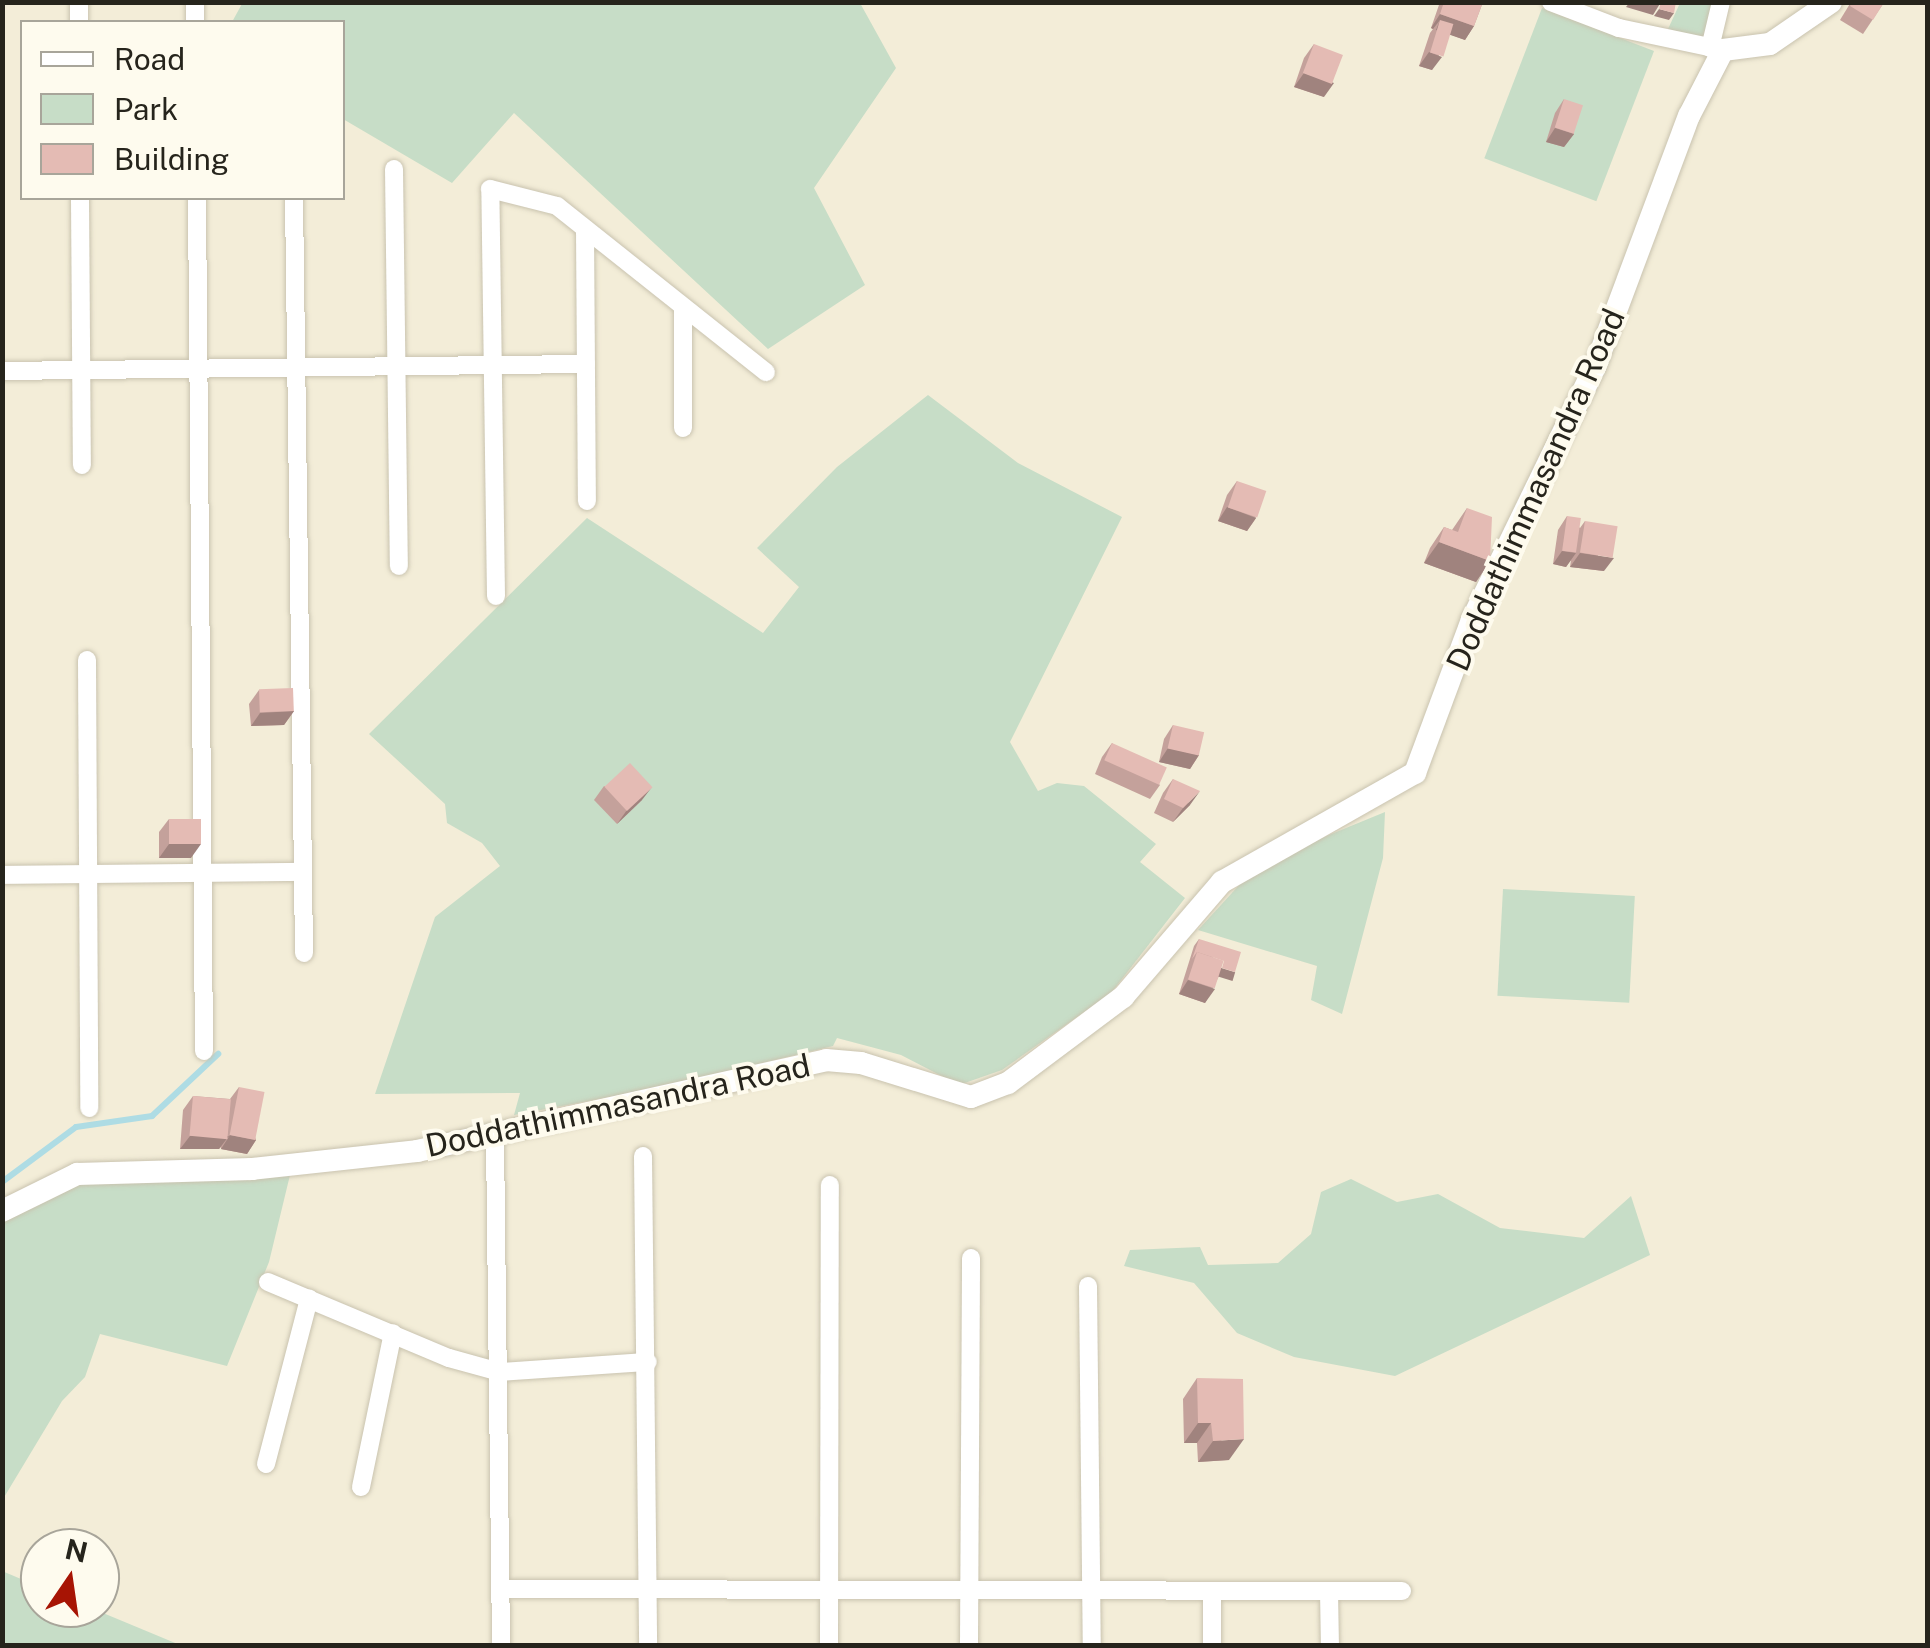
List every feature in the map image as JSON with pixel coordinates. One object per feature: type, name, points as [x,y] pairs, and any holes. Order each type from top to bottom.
[{"type":"street","points":[[1552,2],[1619,28],[1716,49],[1770,44],[1831,2]]},
{"type":"street","points":[[1716,49],[1721,2]]},
{"type":"street","name":"Doddathimmasandra Road","points":[[2,1211],[77,1174],[252,1168],[495,1138],[826,1060],[873,1067],[944,1094],[990,1093],[1123,997],[1222,882],[1415,773],[1472,620],[1595,367],[1716,49]]},
{"type":"street","points":[[394,168],[399,566]]},
{"type":"street","points":[[496,596],[490,189],[557,206],[766,372]]},
{"type":"street","points":[[80,200],[82,465]]},
{"type":"street","points":[[197,200],[204,1051]]},
{"type":"street","points":[[294,200],[304,952]]},
{"type":"street","points":[[585,229],[587,502]]},
{"type":"street","points":[[683,306],[683,428]]},
{"type":"street","points":[[2,371],[586,364]]},
{"type":"street","points":[[87,660],[89,1108]]},
{"type":"street","points":[[2,876],[303,872]]},
{"type":"street","points":[[495,1138],[501,1646]]},
{"type":"street","points":[[644,1156],[648,1646]]},
{"type":"street","points":[[829,1646],[830,1184]]},
{"type":"street","points":[[969,1646],[971,1258]]},
{"type":"street","points":[[268,1282],[393,1334],[500,1372],[648,1362]]},
{"type":"street","points":[[1088,1286],[1092,1646]]},
{"type":"street","points":[[266,1464],[309,1299]]},
{"type":"street","points":[[361,1486],[393,1334]]},
{"type":"street","points":[[500,1589],[1402,1592]]},
{"type":"street","points":[[1212,1591],[1212,1646]]},
{"type":"street","points":[[1329,1591],[1330,1646]]},
{"type":"green space","points":[[243,2],[860,3],[896,68],[814,188],[865,285],[768,349],[514,113],[452,183],[345,120],[345,20],[233,20]]},
{"type":"green space","points":[[1680,3],[1716,3],[1705,39],[1668,29]]},
{"type":"green space","points":[[1542,8],[1654,51],[1596,201],[1484,158]]},
{"type":"green space","points":[[928,395],[1018,463],[1122,517],[1010,742],[1038,791],[1057,783],[1084,786],[1156,844],[1140,862],[1185,898],[1111,993],[1002,1070],[959,1085],[901,1055],[837,1038],[833,1046],[658,1088],[514,1115],[520,1093],[375,1094],[435,917],[500,866],[482,843],[447,823],[445,804],[369,734],[587,518],[763,633],[799,587],[757,548],[837,467]]},
{"type":"green space","points":[[1385,812],[1383,858],[1342,1014],[1311,1000],[1317,966],[1198,930],[1242,882],[1307,844]]},
{"type":"green space","points":[[1503,889],[1635,896],[1629,1003],[1497,996]]},
{"type":"green space","points":[[290,1175],[269,1262],[227,1366],[100,1334],[85,1377],[62,1401],[3,1499],[3,1219],[85,1182]]},
{"type":"green space","points":[[1351,1179],[1397,1202],[1438,1194],[1500,1228],[1584,1238],[1631,1196],[1650,1255],[1395,1376],[1294,1357],[1237,1333],[1194,1283],[1124,1266],[1130,1250],[1200,1247],[1208,1265],[1278,1263],[1311,1234],[1321,1192]]},
{"type":"green space","points":[[2,1571],[20,1579],[20,1628],[120,1628],[120,1620],[180,1645],[3,1645]]},
{"type":"building","points":[[1444,2],[1483,2],[1474,26],[1440,14]]},
{"type":"building","points":[[1661,2],[1676,2],[1674,13],[1659,9]]},
{"type":"building","points":[[1852,2],[1883,4],[1873,20],[1850,6]]},
{"type":"building","points":[[1440,20],[1453,24],[1443,57],[1430,53]]},
{"type":"building","points":[[1314,44],[1343,55],[1332,84],[1303,73]]},
{"type":"building","points":[[1564,99],[1583,105],[1574,134],[1555,128]]},
{"type":"building","points":[[1237,481],[1266,491],[1257,518],[1228,507]]},
{"type":"building","points":[[1467,508],[1492,517],[1490,561],[1439,542],[1444,527],[1458,532]]},
{"type":"building","points":[[1567,516],[1581,518],[1576,553],[1562,551]]},
{"type":"building","points":[[1585,521],[1618,526],[1613,558],[1580,553]]},
{"type":"building","points":[[293,688],[294,711],[260,712],[259,689]]},
{"type":"building","points":[[1173,725],[1204,732],[1199,756],[1168,748]]},
{"type":"building","points":[[1112,743],[1167,767],[1159,785],[1104,760]]},
{"type":"building","points":[[630,763],[653,787],[627,811],[604,787]]},
{"type":"building","points":[[1173,779],[1200,791],[1183,808],[1164,799]]},
{"type":"building","points":[[169,819],[201,819],[201,844],[169,844]]},
{"type":"building","points":[[1199,939],[1241,952],[1235,972],[1222,968],[1224,961],[1197,952],[1192,959]]},
{"type":"building","points":[[1197,952],[1224,961],[1215,988],[1188,980]]},
{"type":"building","points":[[239,1087],[265,1092],[255,1140],[230,1135]]},
{"type":"building","points":[[193,1096],[231,1099],[227,1139],[190,1136]]},
{"type":"building","points":[[1197,1378],[1243,1379],[1244,1439],[1213,1441],[1211,1423],[1198,1423]]},
{"type":"waterway","points":[[2,1182],[76,1127],[152,1116],[218,1054]]}]
